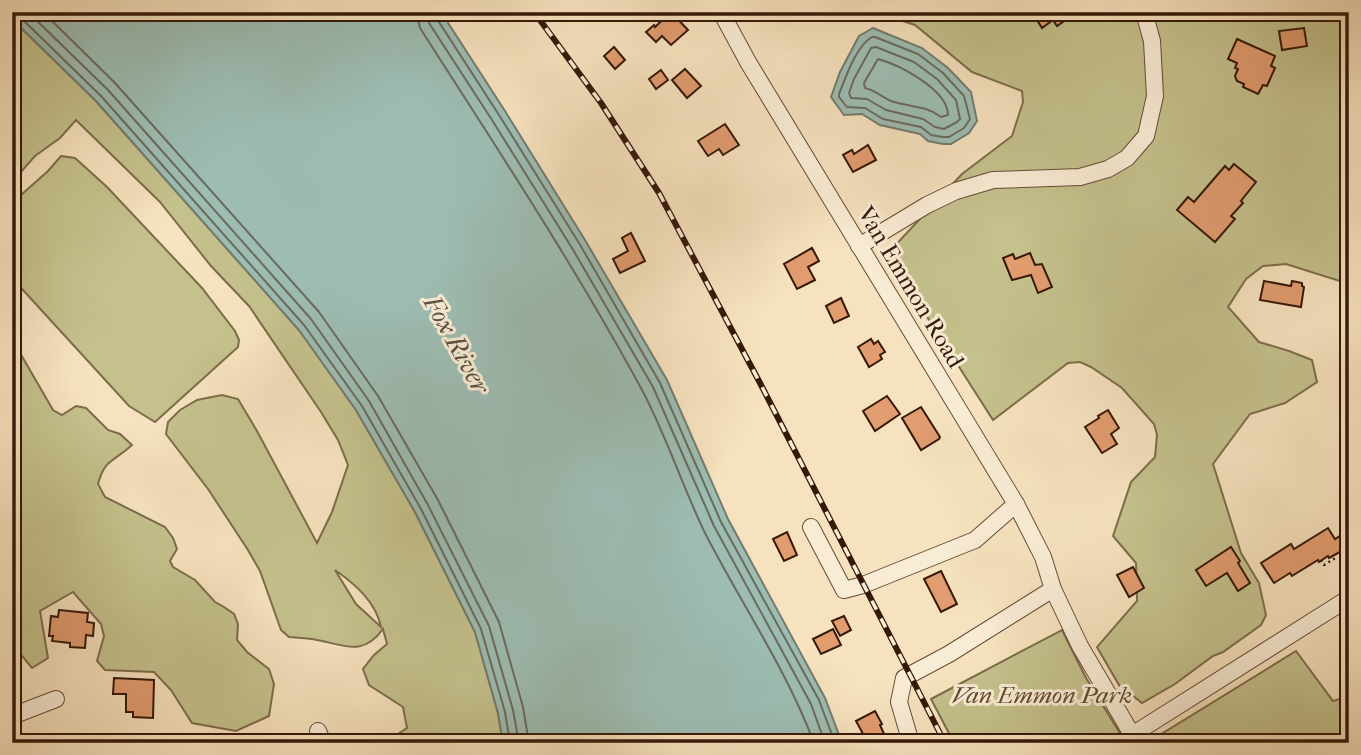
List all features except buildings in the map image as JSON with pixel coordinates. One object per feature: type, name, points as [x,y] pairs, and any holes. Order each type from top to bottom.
[{"type":"street","name":"Van Emmon Road","points":[[721,12],[748,62],[1016,504],[1043,556],[1053,589],[1080,646],[1135,739]]},
{"type":"street","points":[[859,246],[927,205],[956,191],[993,180],[1080,177],[1108,169],[1127,158],[1146,136],[1155,96],[1152,41],[1144,12]]},
{"type":"street","points":[[811,527],[844,590],[863,585],[975,540],[1016,504]]},
{"type":"street","points":[[911,743],[899,702],[904,678],[949,654],[1053,589]]},
{"type":"street","points":[[1135,739],[1349,598]]},
{"type":"street","points":[[12,716],[56,699]]},
{"type":"path","points":[[1321,560],[1324,565],[1337,557]]},
{"type":"green space","points":[[875,12],[1349,12],[1349,284],[1286,264],[1263,266],[1246,279],[1228,307],[1259,342],[1312,360],[1317,382],[1285,403],[1250,414],[1213,464],[1241,553],[1259,583],[1266,615],[1261,625],[1223,652],[1142,703],[1119,685],[1097,647],[1137,601],[1136,563],[1113,536],[1131,482],[1155,457],[1157,435],[1154,424],[1122,388],[1080,362],[1068,363],[993,420],[887,254],[962,174],[1012,136],[1023,102],[1022,91],[972,72],[915,25]]},
{"type":"green space","points":[[12,19],[96,101],[299,330],[356,410],[415,512],[475,632],[498,713],[503,743],[384,743],[407,728],[403,707],[369,685],[363,669],[387,644],[383,629],[368,643],[353,647],[289,637],[281,630],[260,571],[208,489],[166,434],[168,422],[180,410],[197,400],[222,395],[238,399],[317,543],[332,512],[348,465],[338,440],[321,412],[249,306],[211,266],[160,202],[76,120],[60,138],[35,156],[12,182]],"holes":[[[335,570],[370,602],[381,627],[356,604]]]},
{"type":"green space","points":[[61,156],[75,158],[107,187],[202,288],[239,340],[238,347],[155,422],[129,406],[12,278],[12,203]]},
{"type":"green space","points":[[12,339],[53,410],[62,415],[76,406],[86,408],[108,430],[120,434],[132,445],[107,465],[98,484],[105,497],[165,527],[177,549],[170,561],[173,567],[195,580],[215,602],[234,614],[238,624],[237,640],[247,652],[269,669],[274,684],[269,716],[236,731],[192,723],[171,690],[154,672],[105,670],[97,661],[104,636],[101,624],[73,592],[40,611],[48,658],[32,668],[12,644]]},
{"type":"green space","name":"Van Emmon Park","points":[[1062,630],[1086,678],[1126,743],[954,743],[931,699]]},
{"type":"green space","points":[[1296,651],[1333,701],[1349,696],[1349,743],[1157,743],[1155,738]]},
{"type":"water","name":"Fox River","points":[[12,12],[441,12],[585,240],[667,380],[728,519],[825,698],[842,743],[503,743],[498,713],[475,632],[415,512],[356,410],[299,330],[96,101],[12,19]]},
{"type":"water","points":[[873,28],[922,48],[948,68],[971,92],[977,121],[969,133],[951,144],[943,144],[928,141],[920,134],[880,125],[862,114],[844,115],[831,97],[840,72],[859,36]]},
{"type":"railway","points":[[534,12],[601,103],[659,193],[945,743]]}]
